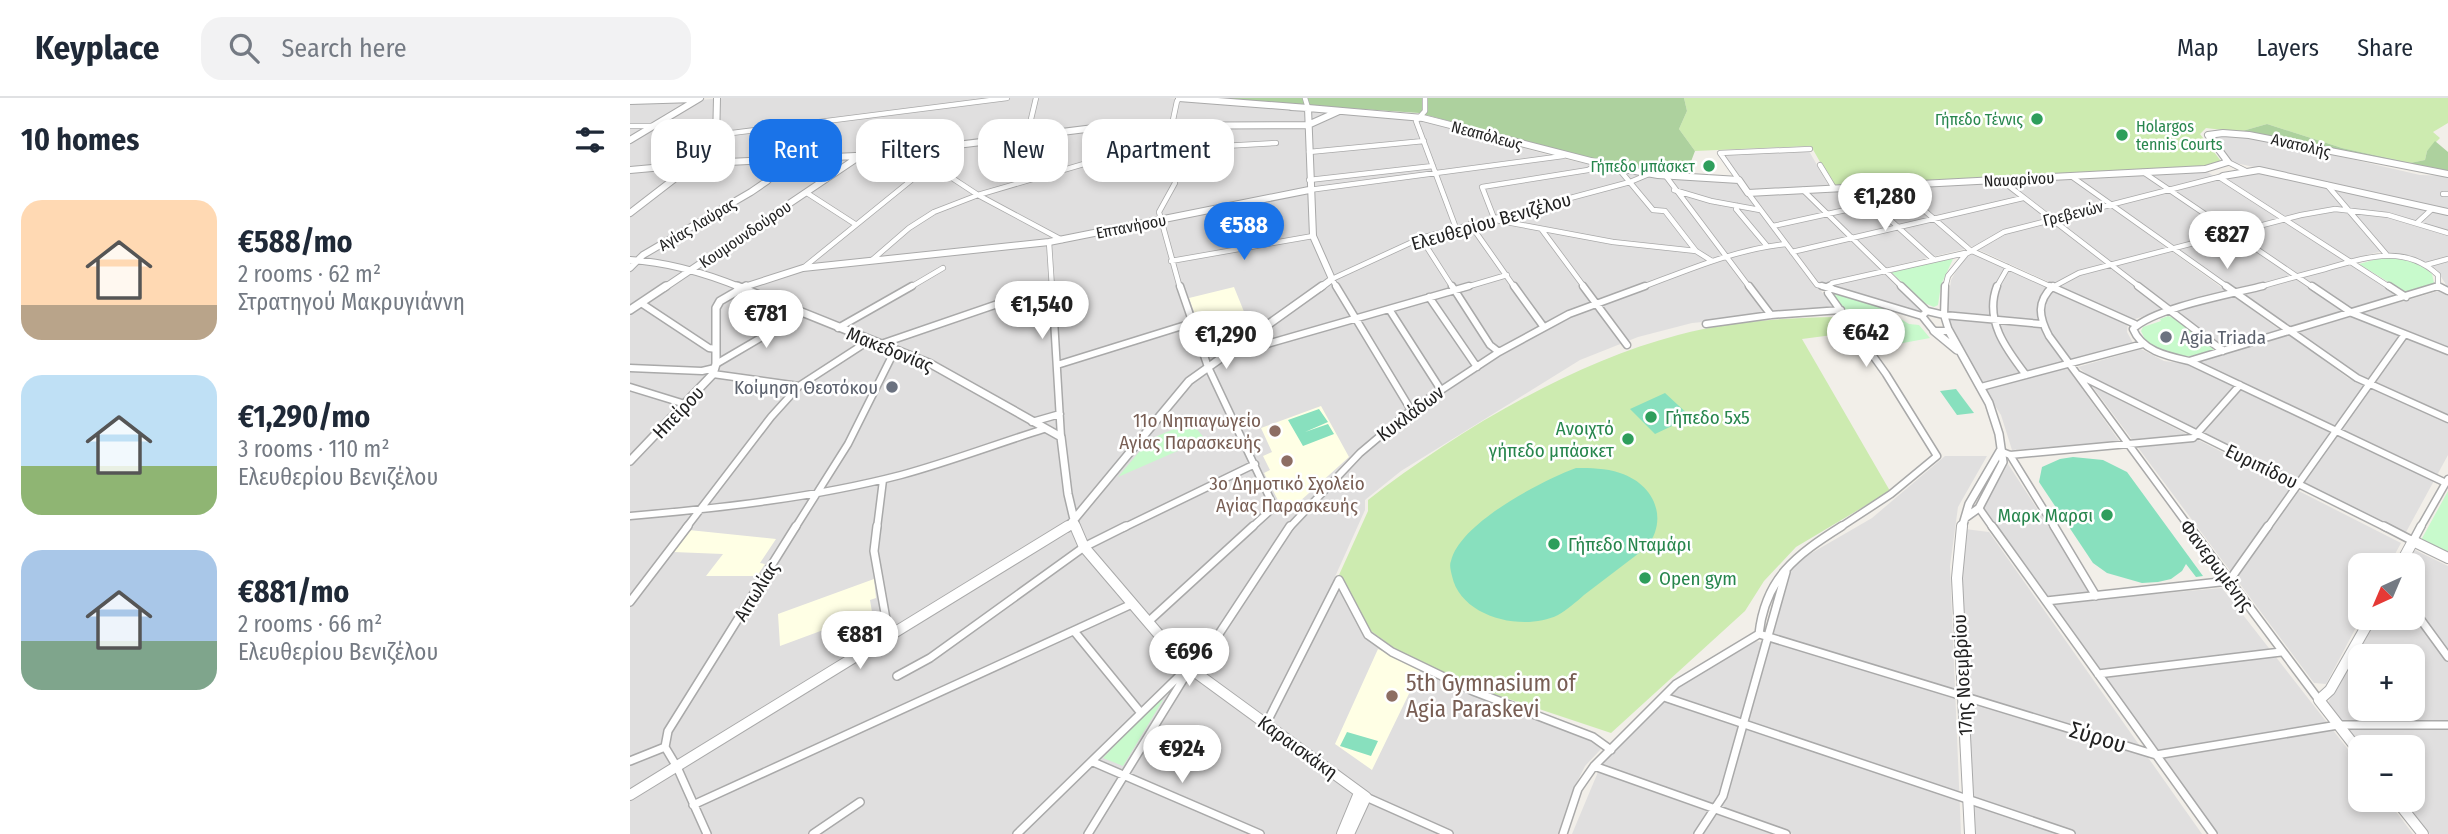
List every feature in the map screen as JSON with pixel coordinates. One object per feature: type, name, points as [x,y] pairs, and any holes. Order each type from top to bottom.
[{"type":"street","points":[[630,101],[682,101],[701,98]]},
{"type":"street","points":[[665,119],[701,98]]},
{"type":"street","points":[[716,119],[717,98]]},
{"type":"street","points":[[735,133],[1007,98]]},
{"type":"street","points":[[1031,119],[1036,98]]},
{"type":"street","points":[[1175,119],[1180,98]]},
{"type":"street","name":"Νεαπόλεως","points":[[1180,98],[1418,117],[1563,156],[1665,175]]},
{"type":"street","points":[[1305,98],[1308,108],[1313,236],[1332,279],[1411,410]]},
{"type":"street","points":[[1425,98],[1425,111],[1416,121],[1456,228]]},
{"type":"street","points":[[1234,125],[1308,125],[1339,111]]},
{"type":"street","points":[[1291,125],[1308,117]]},
{"type":"street","points":[[630,127],[651,126]]},
{"type":"street","points":[[630,140],[651,127]]},
{"type":"street","name":"Ανατολής","points":[[2406,297],[2285,219],[2227,176],[2237,170],[2226,163],[2208,134],[2241,133],[2263,136],[2388,166],[2448,174]]},
{"type":"street","points":[[1309,152],[1424,141]]},
{"type":"street","points":[[1234,145],[1276,143]]},
{"type":"street","points":[[1810,149],[1720,153],[1816,284],[1924,313],[2041,324],[2040,301],[2051,286],[2063,278],[2319,211],[2348,209],[2418,222],[2448,233]]},
{"type":"street","name":"Επτανήσου","points":[[742,287],[803,268],[1049,242],[1310,190],[1563,156]]},
{"type":"street","name":"Κουμουνδούρου","points":[[630,310],[856,159]]},
{"type":"street","name":"Ναυαρίνου","points":[[1748,193],[2205,169],[2226,163]]},
{"type":"street","name":"Ανατολής","points":[[2226,163],[2250,171]]},
{"type":"street","points":[[1599,164],[1588,170],[1482,187],[1492,219],[1542,230],[1696,251]]},
{"type":"street","points":[[872,261],[922,219],[978,195],[1082,165]]},
{"type":"street","points":[[1820,165],[1834,188]]},
{"type":"street","points":[[1309,180],[1433,166]]},
{"type":"street","points":[[630,170],[651,168]]},
{"type":"street","points":[[1618,168],[1653,210],[1665,211],[1696,251],[1712,261]]},
{"type":"street","name":"Ναυαρίνου","points":[[2205,169],[2227,176]]},
{"type":"street","points":[[2250,171],[2448,212]]},
{"type":"street","name":"Γρεβενών","points":[[1968,251],[1993,236],[2051,219],[2250,171]]},
{"type":"street","points":[[2143,172],[2352,313],[2448,352]]},
{"type":"street","name":"Ελευθερίου Βενιζέλου","points":[[630,795],[1075,519],[1183,387],[1332,279],[1421,238],[1630,182],[1649,174]]},
{"type":"street","points":[[1665,175],[1739,180]]},
{"type":"street","points":[[1665,175],[1771,315]]},
{"type":"street","points":[[2071,176],[2357,378],[2448,419]]},
{"type":"street","points":[[2001,180],[2223,351]]},
{"type":"street","points":[[630,213],[671,182]]},
{"type":"street","name":"Αγίας Λαύρας","points":[[630,268],[634,260],[766,182]]},
{"type":"street","points":[[803,268],[908,182]]},
{"type":"street","points":[[957,182],[1062,240]]},
{"type":"street","points":[[1147,622],[1274,507],[1208,367],[1171,261],[1159,212],[1175,182]]},
{"type":"street","points":[[1895,185],[1968,251],[2135,324],[2170,311],[2386,254],[2407,257],[2426,265],[2438,275],[2438,286]]},
{"type":"street","points":[[2327,185],[2386,254]]},
{"type":"street","points":[[1854,187],[1933,259]]},
{"type":"street","points":[[1674,190],[1761,210]]},
{"type":"street","points":[[1803,190],[1885,270],[1924,313],[1934,331],[1959,352]]},
{"type":"street","points":[[807,193],[855,224]]},
{"type":"street","points":[[1792,252],[2023,198]]},
{"type":"street","points":[[1773,226],[1873,204]]},
{"type":"street","points":[[1738,206],[1736,209],[1767,246]]},
{"type":"street","points":[[2418,222],[2431,209]]},
{"type":"street","points":[[1470,224],[1543,326]]},
{"type":"street","points":[[1542,230],[1594,304],[1627,345]]},
{"type":"street","points":[[1171,261],[1313,236]]},
{"type":"street","points":[[1421,238],[1490,345],[1499,352]]},
{"type":"street","name":"Καραισκάκη","points":[[1049,242],[1061,437],[1071,509],[1084,547],[1189,668],[1363,795]]},
{"type":"street","name":"Κυκλάδων","points":[[1189,668],[1213,643],[1293,522],[1368,446],[1411,410],[1543,326],[1594,304],[1712,261],[1767,246],[1786,244]]},
{"type":"street","points":[[1563,834],[1578,789],[1594,766],[1676,684],[1759,635],[1760,609],[1787,568],[1808,548],[1894,493],[1937,456],[1915,418],[1827,291],[1829,286],[1832,283],[1968,251]]},
{"type":"street","points":[[1965,518],[1979,508],[2003,462],[1996,422],[1981,387],[1949,331],[1943,306],[1945,287],[1955,265],[1968,251]]},
{"type":"street","points":[[2426,265],[2448,259]]},
{"type":"street","name":"Μακεδονίας","points":[[634,260],[693,269],[930,363],[1030,422],[1061,437]]},
{"type":"street","points":[[2008,267],[1996,283],[1992,295],[1994,320],[2000,335],[2026,375]]},
{"type":"street","points":[[838,328],[943,268]]},
{"type":"street","points":[[1239,344],[1253,348],[1507,275]]},
{"type":"street","points":[[881,344],[1052,285]]},
{"type":"street","points":[[2189,361],[2438,286],[2448,290]]},
{"type":"street","name":"Ηπείρου","points":[[630,461],[685,404],[714,369],[717,304],[742,287]]},
{"type":"street","points":[[1429,297],[1477,367]]},
{"type":"street","points":[[640,303],[709,348],[716,349]]},
{"type":"street","points":[[1389,309],[1441,390]]},
{"type":"street","points":[[1706,324],[1771,315],[1841,310]]},
{"type":"street","points":[[714,369],[803,313]]},
{"type":"street","points":[[1056,365],[1192,323]]},
{"type":"street","name":"Φανερωμένης","points":[[2041,324],[2126,445],[2348,738]]},
{"type":"street","points":[[2135,324],[2133,332],[2143,344],[2189,361],[2447,481],[2406,553]]},
{"type":"street","points":[[1934,331],[1949,331]]},
{"type":"street","points":[[2046,601],[2229,581],[2405,334]]},
{"type":"street","points":[[630,602],[799,386],[870,340]]},
{"type":"street","points":[[1981,387],[2143,344]]},
{"type":"street","name":"Αιτωλίας","points":[[665,747],[668,731],[848,444],[895,350]]},
{"type":"street","points":[[630,368],[702,371],[714,369],[799,386]]},
{"type":"street","name":"Ευριπίδου","points":[[2076,374],[2448,558]]},
{"type":"street","points":[[2000,451],[2010,454],[2193,438],[2240,386]]},
{"type":"street","points":[[630,387],[685,404]]},
{"type":"street","points":[[1030,422],[1060,414]]},
{"type":"street","points":[[630,516],[700,510],[818,493],[883,480],[1044,429]]},
{"type":"street","name":"17ης Νοεμβρίου","points":[[1970,834],[1957,578],[1959,537],[1969,504],[2000,451]]},
{"type":"street","points":[[2010,454],[2096,596]]},
{"type":"street","points":[[897,676],[930,658],[1084,547],[1255,464]]},
{"type":"street","points":[[883,480],[874,551],[889,636]]},
{"type":"street","points":[[1979,508],[2213,834]]},
{"type":"street","points":[[1698,834],[1723,796],[1787,568]]},
{"type":"street","points":[[1266,724],[1339,580],[1368,635],[1392,652],[1473,691],[1593,737],[1611,750]]},
{"type":"street","points":[[693,805],[1132,604]]},
{"type":"street","points":[[2426,627],[2448,657]]},
{"type":"street","points":[[2319,701],[2330,690],[2364,630]]},
{"type":"street","points":[[1074,631],[1141,713]]},
{"type":"street","name":"Σύρου","points":[[1759,635],[2156,754],[2338,725],[2448,725]]},
{"type":"street","points":[[2098,674],[2281,652]]},
{"type":"street","points":[[1017,834],[1189,668]]},
{"type":"street","points":[[1088,834],[1189,668]]},
{"type":"street","points":[[1664,697],[2071,834]]},
{"type":"street","points":[[630,761],[665,747],[677,767],[707,834]]},
{"type":"street","points":[[1093,762],[1259,834]]},
{"type":"street","points":[[1594,766],[1786,834]]},
{"type":"street","points":[[1342,834],[1363,795]]},
{"type":"street","points":[[1349,834],[1363,795]]},
{"type":"street","points":[[1363,795],[1449,834]]},
{"type":"street","points":[[813,834],[860,802]]},
{"type":"street","points":[[2406,812],[2423,834]]},
{"type":"shaded area","points":[[1169,98],[1420,120],[1560,158],[1643,176],[1736,181],[1835,309],[1692,323],[1638,337],[1580,360],[1401,471],[1365,500],[1365,510],[1334,579],[1364,636],[1389,653],[1588,738],[1601,749],[1585,766],[1571,794],[1558,834],[630,834],[630,142],[651,129],[651,182],[735,182],[735,119],[668,119],[700,100]]},
{"type":"shaded area","points":[[630,102],[689,102],[661,119],[651,119],[651,125],[630,138]]},
{"type":"shaded area","points":[[2211,135],[2260,138],[2420,175],[2448,176],[2448,210],[2231,162]]},
{"type":"shaded area","points":[[1809,151],[1829,186],[1750,190],[1723,155]]},
{"type":"shaded area","points":[[2206,171],[2400,295],[2288,329],[2078,178]]},
{"type":"shaded area","points":[[2255,171],[2448,215],[2448,288],[2437,270],[2405,255],[2379,252],[2351,259],[2223,179]]},
{"type":"shaded area","points":[[2071,178],[2280,330],[2224,347],[2171,307],[2132,320],[1966,244],[1899,187]]},
{"type":"shaded area","points":[[1893,187],[1965,249],[1881,269],[1923,309],[1919,314],[1816,283],[1751,194]]},
{"type":"shaded area","points":[[1972,252],[2128,322],[2127,332],[2133,343],[2063,362],[2120,442],[2012,450],[2001,415],[1965,359],[1954,337],[1947,311],[1951,280],[1960,264]]},
{"type":"shaded area","points":[[1234,287],[1251,329],[1219,354],[1210,355],[1189,298]]},
{"type":"shaded area","points":[[2442,290],[2448,292],[2448,417],[2361,378],[2294,333]]},
{"type":"shaded area","points":[[2290,335],[2348,378],[2448,422],[2448,455],[2405,534],[2090,377],[2078,367],[2141,349],[2164,361],[2187,364]]},
{"type":"shaded area","points":[[2092,386],[2401,543],[2396,553],[2348,553],[2348,630],[2355,630],[2326,684],[2314,683]]},
{"type":"shaded area","points":[[1321,406],[1349,457],[1288,512],[1284,512],[1264,473],[1270,470],[1263,456],[1272,452],[1261,428]]},
{"type":"shaded area","points":[[1945,456],[1987,456],[1958,507],[1950,566],[1961,834],[1793,834],[1599,767],[1680,686],[1756,641],[1770,644],[1789,573],[1803,558],[1872,518]]},
{"type":"shaded area","points":[[2008,464],[2096,599],[2222,588],[2348,749],[2348,812],[2396,812],[2413,834],[2218,834],[1982,510]]},
{"type":"shaded area","points":[[1965,529],[1989,532],[2202,834],[1974,834],[1961,581]]},
{"type":"shaded area","points":[[689,530],[776,539],[760,563],[765,564],[757,576],[706,576],[723,554],[673,552]]},
{"type":"shaded area","points":[[2426,555],[2448,566],[2448,834],[2430,834],[2413,812],[2425,812],[2425,735],[2352,735],[2327,704],[2348,668],[2348,721],[2425,721],[2425,644],[2362,644],[2370,630],[2426,630]]},
{"type":"shaded area","points":[[874,579],[876,598],[870,600],[872,612],[780,646],[778,614]]},
{"type":"shaded area","points":[[1378,649],[1421,669],[1372,770],[1335,744]]},
{"type":"shaded area","points":[[1598,772],[1726,818],[1771,834],[1572,834]]},
{"type":"green space","points":[[1201,98],[1684,98],[1687,111],[1679,129],[1695,151],[1687,172],[1630,167],[1419,113]]},
{"type":"green space","points":[[1684,98],[2448,98],[2448,123],[2433,132],[2440,138],[2427,151],[2425,160],[2410,163],[2342,148],[2267,124],[2239,132],[2206,128],[2200,134],[2221,161],[2204,166],[1833,185],[1811,146],[1695,151],[1679,129],[1687,111]]},
{"type":"green space","points":[[2267,124],[2342,148],[2410,163],[2425,160],[2427,151],[2435,141],[2448,152],[2448,173],[2239,132]]},
{"type":"green space","points":[[1947,257],[1953,259],[1941,285],[1938,305],[1934,307],[1924,303],[1890,271]]},
{"type":"green space","points":[[2384,257],[2416,263],[2432,274],[2434,283],[2406,293],[2359,264]]},
{"type":"green space","points":[[1833,292],[1878,305],[1909,324],[1919,325],[1930,338],[1876,348],[1833,296]]},
{"type":"green space","points":[[2168,316],[2214,347],[2213,350],[2192,356],[2176,356],[2167,354],[2141,339],[2144,337],[2141,331],[2143,327]]},
{"type":"green space","points":[[1837,317],[1848,333],[1802,339],[1890,491],[1796,547],[1764,581],[1745,611],[1611,733],[1479,689],[1401,653],[1371,631],[1339,575],[1368,511],[1368,500],[1438,449],[1516,402],[1597,363],[1638,347],[1698,330],[1737,323]]},
{"type":"green space","points":[[1956,389],[1974,413],[1957,415],[1940,391]]},
{"type":"green space","points":[[1665,393],[1691,417],[1655,434],[1630,409]]},
{"type":"green space","points":[[1319,409],[1328,422],[1305,432],[1328,424],[1334,434],[1303,446],[1288,420]]},
{"type":"green space","points":[[1191,422],[1205,439],[1118,477],[1150,439]]},
{"type":"green space","points":[[2073,457],[2103,460],[2127,472],[2203,576],[2196,577],[2186,564],[2182,571],[2171,579],[2142,583],[2107,573],[2093,563],[2039,482],[2042,467]]},
{"type":"green space","name":"Γήπεδο Νταμάρι","points":[[1576,468],[1620,473],[1642,485],[1654,503],[1657,514],[1654,536],[1647,547],[1565,611],[1544,620],[1528,622],[1496,618],[1468,602],[1458,590],[1450,563],[1469,532],[1523,493]]},
{"type":"green space","points":[[2448,491],[2448,555],[2420,542]]},
{"type":"green space","points":[[1160,699],[1163,700],[1123,766],[1103,758]]},
{"type":"green space","points":[[1347,732],[1378,741],[1371,756],[1340,746]]},
{"type":"place","name":"Γήπεδο Τέννις","points":[[2037,119]]},
{"type":"place","name":"Holargos tennis Courts","points":[[2122,135]]},
{"type":"place","name":"Γήπεδο μπάσκετ","points":[[1709,166]]},
{"type":"place","name":"Agia Triada","points":[[2166,337]]},
{"type":"place","name":"Κοίμηση Θεοτόκου","points":[[892,387]]},
{"type":"place","name":"Γήπεδο 5x5","points":[[1651,417]]},
{"type":"place","name":"11ο Νηπιαγωγείο Αγίας Παρασκευής","points":[[1275,431]]},
{"type":"place","name":"Ανοιχτό γήπεδο μπάσκετ","points":[[1628,439]]},
{"type":"place","name":"3ο Δημοτικό Σχολείο Αγίας Παρασκευής","points":[[1287,461]]},
{"type":"place","name":"Μαρκ Μαρσι","points":[[2107,515]]},
{"type":"place","name":"Γήπεδο Νταμάρι","points":[[1554,544]]},
{"type":"place","name":"Open gym","points":[[1645,578]]},
{"type":"place","name":"5th Gymnasium of Agia Paraskevi","points":[[1392,696]]}]
